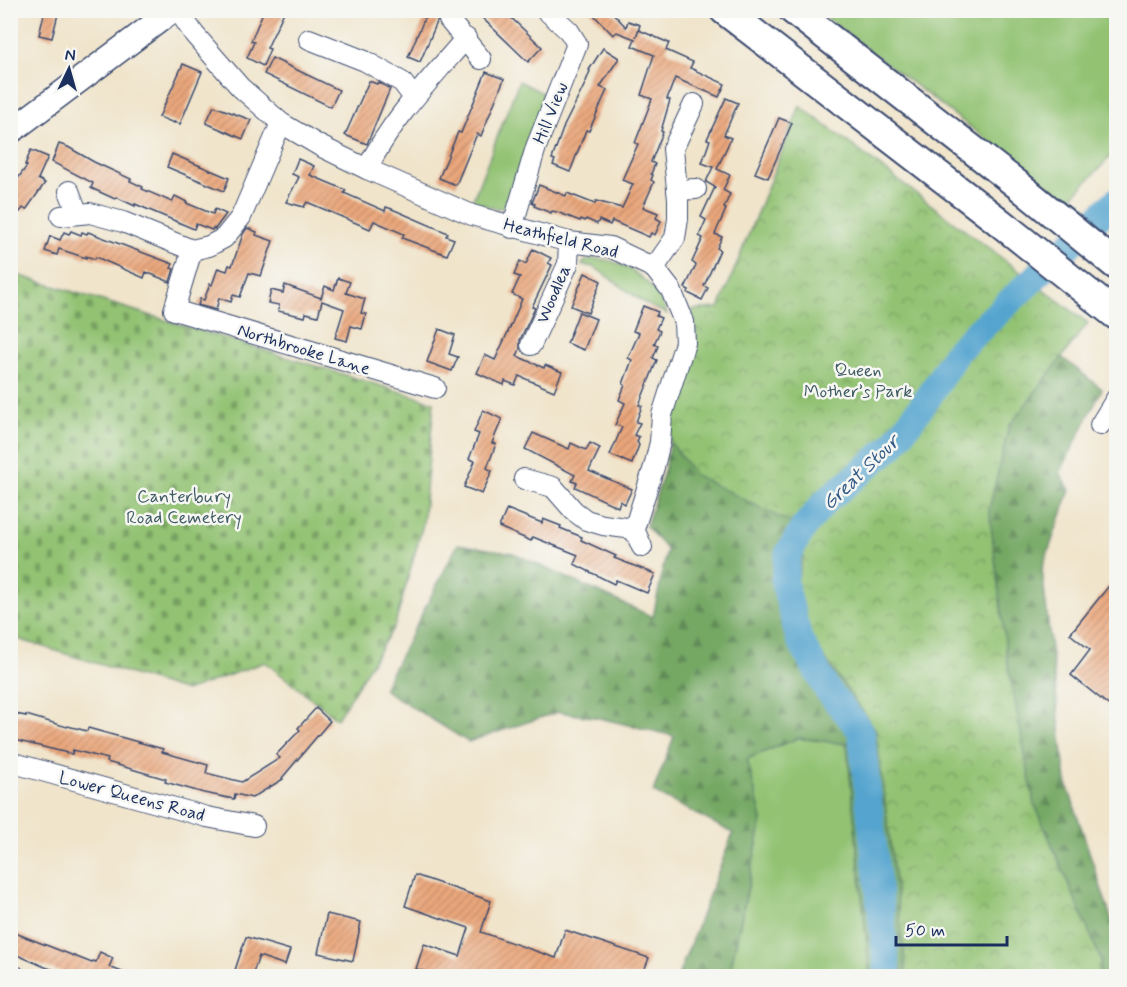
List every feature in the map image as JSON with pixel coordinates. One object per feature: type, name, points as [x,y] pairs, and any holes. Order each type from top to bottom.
[{"type":"highway","points":[[724,10],[993,217],[1116,315]]},
{"type":"highway","points":[[793,10],[1018,185],[1116,265]]},
{"type":"main road","points":[[10,132],[173,10]]},
{"type":"street","name":"Heathfield Road","points":[[178,10],[194,34],[240,87],[281,123],[320,146],[367,170],[472,215],[569,242],[610,248],[654,268],[671,290],[684,322],[685,343],[662,415],[660,442],[642,510],[638,538],[586,520],[574,511],[553,487],[524,479]]},
{"type":"street","name":"Hill View","points":[[512,228],[536,147],[577,44],[569,31],[546,10]]},
{"type":"street","points":[[448,20],[466,38],[481,59]]},
{"type":"street","points":[[367,170],[381,142],[414,98],[466,38]]},
{"type":"street","points":[[309,39],[365,61],[402,82],[414,98]]},
{"type":"street","points":[[654,268],[675,238],[687,190],[673,149],[694,104]]},
{"type":"street","points":[[69,191],[70,215],[90,213],[123,222],[192,250],[209,246],[224,238],[241,217],[281,123]]},
{"type":"street","name":"Woodlea","points":[[531,345],[568,264],[569,242]]},
{"type":"street","name":"Northbrooke Lane","points":[[192,250],[174,310],[435,388]]},
{"type":"street","points":[[1100,426],[1116,399]]},
{"type":"street","name":"Lower Queens Road","points":[[10,762],[207,817],[254,826]]},
{"type":"street","points":[[10,975],[15,976]]},
{"type":"green space","points":[[817,11],[1116,11],[1116,151],[1068,201]]},
{"type":"green space","points":[[519,81],[541,92],[546,98],[513,200],[506,208],[495,208],[472,202]]},
{"type":"green space","name":"Queen Mother’s Park","points":[[800,106],[1088,323],[1009,426],[989,509],[1007,660],[1034,803],[1101,960],[1098,976],[907,976],[876,730],[811,639],[797,581],[809,532],[695,475],[669,440],[676,397],[694,364],[696,336],[692,310],[719,308]]},
{"type":"green space","points":[[592,259],[616,263],[638,275],[656,293],[667,314],[646,304],[594,267],[582,265],[585,261]]},
{"type":"green space","name":"Canterbury Road Cemetery","points":[[11,273],[434,402],[423,524],[395,625],[337,719],[265,662],[186,691],[11,637]]},
{"type":"green space","points":[[1025,328],[1102,389],[1060,473],[1070,490],[1042,569],[1066,781],[1116,933],[1116,976],[1098,976],[1101,960],[1034,803],[1007,660],[989,509],[1009,426]]},
{"type":"green space","points":[[670,440],[834,481],[811,639],[876,730],[907,976],[870,976],[847,744],[798,738],[747,759],[762,820],[729,976],[678,976],[733,833],[653,792],[674,736],[599,718],[558,712],[468,742],[383,689],[458,544],[513,553],[653,617],[667,550],[646,526],[664,472]]},
{"type":"green space","points":[[798,738],[847,744],[870,976],[729,976],[762,821],[747,759]]},
{"type":"building","points":[[45,10],[59,10],[52,38],[39,35]]},
{"type":"building","points":[[264,10],[285,10],[267,48],[270,49],[263,66],[247,58],[254,42],[251,41]]},
{"type":"building","points":[[428,10],[442,10],[420,62],[408,57]]},
{"type":"building","points":[[474,10],[503,10],[542,47],[528,62]]},
{"type":"building","points":[[589,10],[610,10],[626,27],[628,21],[640,25],[636,37],[639,30],[669,43],[666,50],[693,62],[690,68],[725,84],[719,97],[675,78],[667,99],[670,100],[661,131],[663,132],[651,162],[655,164],[651,174],[653,175],[651,180],[654,182],[643,207],[658,213],[656,218],[661,221],[655,235],[651,233],[649,237],[612,221],[610,225],[599,220],[597,224],[586,219],[580,221],[557,212],[552,211],[551,213],[532,203],[539,185],[566,196],[567,193],[595,204],[596,201],[622,208],[633,184],[622,180],[638,144],[635,143],[652,99],[641,95],[654,55],[632,46],[635,39],[617,32],[613,35]]},
{"type":"building","points":[[603,48],[619,58],[600,87],[607,90],[589,131],[586,130],[570,172],[553,165],[555,160],[552,159],[589,70]]},
{"type":"building","points":[[272,58],[339,90],[331,107],[264,74]]},
{"type":"building","points":[[183,64],[202,72],[180,124],[159,117]]},
{"type":"building","points":[[486,72],[504,79],[481,136],[477,134],[456,185],[439,178],[458,132],[461,133]]},
{"type":"building","points":[[369,81],[377,84],[378,82],[390,89],[367,144],[345,135]]},
{"type":"building","points":[[726,98],[738,103],[724,135],[731,138],[717,169],[730,175],[723,190],[730,194],[715,234],[722,237],[717,248],[720,250],[704,286],[708,288],[702,300],[688,293],[689,290],[685,288],[696,265],[692,262],[703,238],[699,236],[706,220],[701,217],[715,187],[706,182],[713,167],[702,163],[710,140],[707,139]]},
{"type":"building","points":[[214,106],[251,120],[243,139],[206,123]]},
{"type":"building","points":[[779,118],[792,123],[768,178],[755,173]]},
{"type":"building","points":[[59,144],[131,179],[130,181],[143,187],[142,189],[172,202],[175,196],[213,214],[215,209],[226,214],[215,229],[196,224],[194,229],[135,204],[135,206],[116,197],[115,199],[91,188],[93,183],[52,162]]},
{"type":"building","points":[[31,150],[48,157],[38,179],[45,183],[26,210],[23,208],[20,212],[10,205],[10,189],[27,166],[25,165]]},
{"type":"building","points":[[172,154],[229,178],[224,191],[167,167]]},
{"type":"building","points":[[298,159],[314,166],[310,175],[346,190],[344,193],[385,211],[386,207],[392,209],[448,233],[446,236],[454,239],[447,255],[402,238],[404,234],[374,221],[370,229],[307,202],[304,207],[286,202],[299,177],[292,174]]},
{"type":"building","points":[[247,228],[257,232],[256,235],[273,241],[261,276],[249,273],[240,297],[233,295],[231,302],[219,298],[216,310],[198,305],[200,299],[204,300],[218,268],[227,271],[229,265],[232,266]]},
{"type":"building","points":[[71,231],[81,235],[82,232],[87,234],[88,232],[173,264],[171,268],[174,269],[170,282],[146,272],[144,278],[96,257],[95,259],[86,256],[86,258],[59,249],[57,255],[45,251],[50,236],[60,240],[64,232],[69,234]]},
{"type":"building","points":[[533,249],[551,258],[548,263],[552,265],[532,307],[535,308],[520,340],[517,356],[544,368],[545,365],[562,372],[554,391],[519,376],[515,385],[505,381],[504,385],[477,373],[485,355],[495,360],[512,323],[522,299],[512,294],[520,277],[514,275],[520,261],[526,264]]},
{"type":"building","points":[[585,273],[601,281],[588,313],[571,306]]},
{"type":"building","points":[[338,278],[350,282],[346,293],[365,299],[361,313],[366,314],[362,329],[351,326],[347,341],[335,338],[344,309],[322,301],[318,316],[306,313],[305,317],[278,311],[279,305],[268,303],[271,290],[283,293],[285,285],[321,298],[325,286],[334,290]]},
{"type":"building","points":[[643,306],[658,312],[656,316],[661,318],[656,329],[660,331],[654,344],[658,346],[653,358],[657,360],[639,405],[642,406],[636,422],[640,423],[634,435],[639,437],[637,442],[639,445],[632,464],[610,455],[622,427],[615,425],[625,403],[619,400],[632,360],[628,358],[639,333],[633,331]]},
{"type":"building","points":[[579,312],[596,319],[584,350],[567,343]]},
{"type":"building","points":[[439,329],[455,335],[449,354],[458,357],[452,371],[427,362]]},
{"type":"building","points":[[483,410],[502,419],[492,443],[496,444],[487,468],[492,471],[482,494],[464,487],[475,461],[469,459],[479,434],[474,432]]},
{"type":"building","points":[[533,433],[569,449],[571,443],[586,450],[590,443],[600,448],[589,471],[632,489],[625,504],[620,501],[618,507],[575,487],[577,483],[572,481],[575,475],[525,449]]},
{"type":"building","points":[[507,509],[542,523],[543,519],[561,526],[560,528],[582,537],[581,540],[616,556],[614,558],[655,574],[647,593],[616,580],[614,584],[574,564],[578,555],[533,537],[531,541],[499,527]]},
{"type":"building","points":[[1116,577],[1116,711],[1071,675],[1090,650],[1070,634]]},
{"type":"building","points":[[316,708],[330,721],[283,779],[252,798],[235,794],[234,799],[204,793],[107,762],[108,759],[73,750],[72,754],[10,739],[10,713],[26,715],[67,727],[87,731],[88,728],[163,749],[162,752],[208,765],[206,773],[242,782],[280,758],[276,755],[300,730],[298,728]]},
{"type":"building","points":[[415,875],[491,901],[481,932],[556,958],[565,930],[649,958],[642,976],[439,976],[416,969],[424,944],[460,956],[469,928],[405,906]]},
{"type":"building","points":[[327,914],[361,922],[353,961],[318,953]]},
{"type":"building","points":[[10,931],[92,963],[96,962],[100,952],[113,958],[109,967],[130,976],[73,976],[45,967],[10,952]]},
{"type":"building","points":[[246,937],[290,950],[285,965],[259,956],[252,976],[233,976]]},
{"type":"waterway","name":"Great Stour","points":[[888,976],[861,731],[828,691],[799,639],[784,582],[788,554],[804,527],[826,501],[891,447],[928,398],[957,351],[1116,201]]}]
